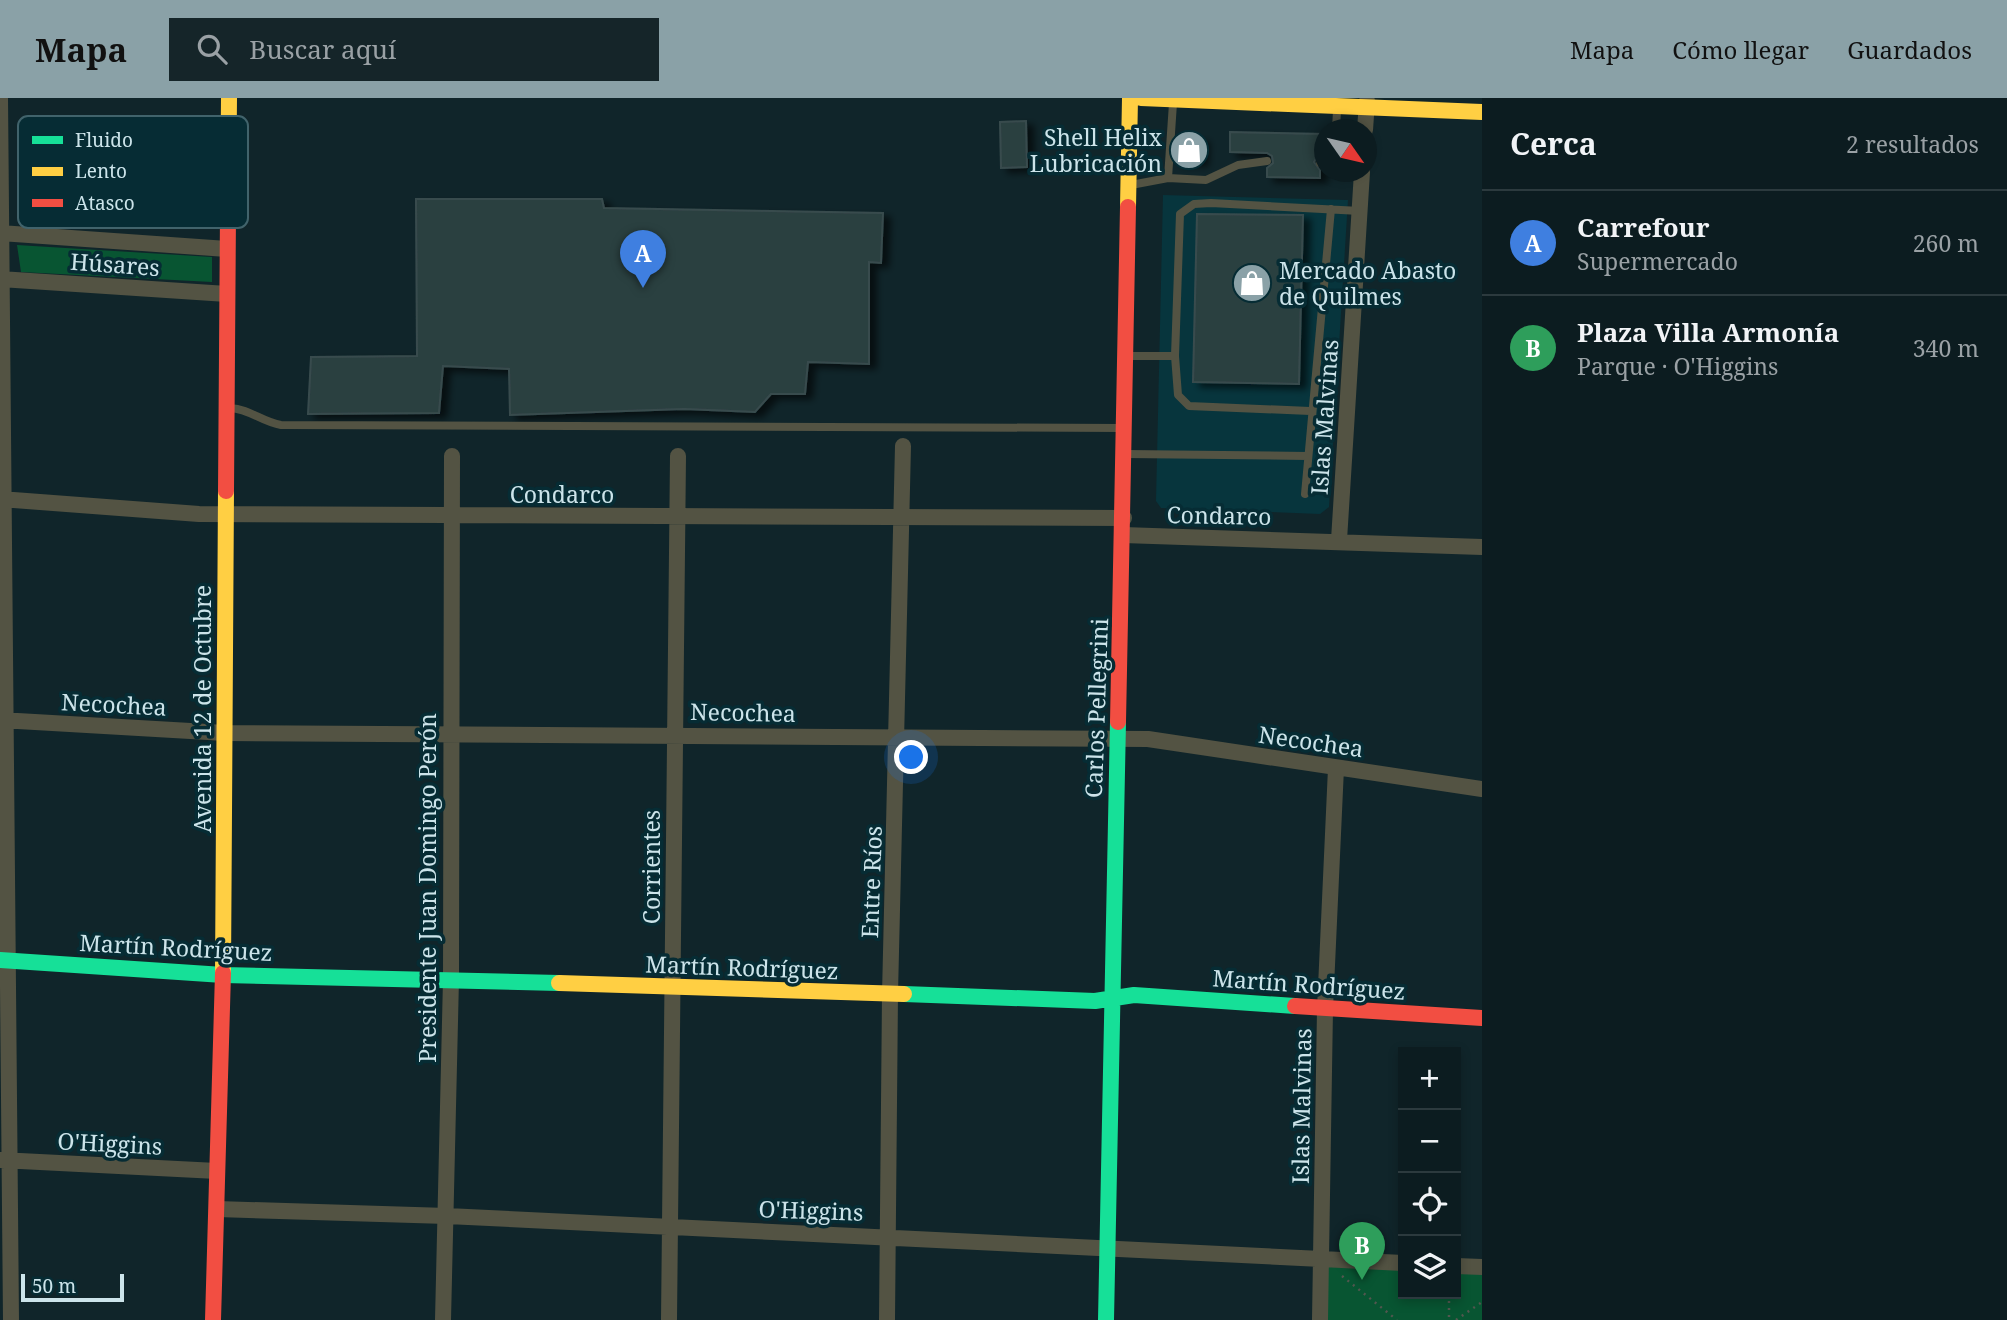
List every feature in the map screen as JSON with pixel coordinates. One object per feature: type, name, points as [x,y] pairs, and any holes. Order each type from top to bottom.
[{"type":"street","points":[[1,98],[3,960],[10,1320]]},
{"type":"street","name":"Avenida 12 de Octubre","points":[[229,98],[229,116]]},
{"type":"street","name":"Carlos Pellegrini","points":[[1106,1320],[1131,185],[1130,98]]},
{"type":"street","points":[[1141,98],[1337,107],[1367,103],[1482,111]]},
{"type":"street","name":"Islas Malvinas","points":[[1339,540],[1361,182]]},
{"type":"street","name":"Avenida 12 de Octubre","points":[[213,1320],[223,975],[227,228]]},
{"type":"street","name":"Húsares","points":[[1,233],[227,249]]},
{"type":"street","name":"Húsares","points":[[2,279],[227,294]]},
{"type":"street","name":"Entre Ríos","points":[[887,1320],[890,994],[903,446]]},
{"type":"street","name":"Presidente Juan Domingo Perón","points":[[443,1320],[451,979],[452,456]]},
{"type":"street","name":"Corrientes","points":[[669,1320],[675,988],[673,734],[678,456]]},
{"type":"street","name":"Condarco","points":[[2,499],[225,514],[1124,518]]},
{"type":"street","name":"Condarco","points":[[1123,535],[1339,540],[1482,547]]},
{"type":"street","name":"Necochea","points":[[3,720],[225,733],[1148,739],[1482,789]]},
{"type":"street","name":"Islas Malvinas","points":[[1320,1320],[1325,1009],[1336,768]]},
{"type":"street","name":"Martín Rodríguez","points":[[3,960],[223,975],[451,979],[1095,1002],[1134,995],[1482,1018]]},
{"type":"street","name":"O'Higgins","points":[[5,1160],[217,1171]]},
{"type":"street","name":"O'Higgins","points":[[217,1209],[447,1216],[1398,1263]]},
{"type":"street","points":[[1461,1266],[1482,1267]]},
{"type":"lane","points":[[1168,178],[1173,100]]},
{"type":"lane","points":[[1336,119],[1337,107]]},
{"type":"lane","points":[[1131,185],[1168,178],[1206,180],[1238,165],[1267,161]]},
{"type":"lane","points":[[1311,411],[1189,406],[1178,396],[1175,356],[1180,214],[1194,204],[1211,203],[1360,211]]},
{"type":"lane","points":[[1305,494],[1331,209]]},
{"type":"lane","points":[[1127,356],[1175,356]]},
{"type":"lane","points":[[226,408],[246,409],[270,423],[281,425],[1126,428]]},
{"type":"lane","points":[[1125,454],[1308,456]]},
{"type":"path","points":[[1321,1259],[1397,1320]]},
{"type":"path","points":[[1449,1299],[1450,1320]]},
{"type":"path","points":[[1456,1320],[1482,1301]]},
{"type":"shaded area","name":"Mercado Abasto de Quilmes","points":[[1163,195],[1348,200],[1329,507],[1320,514],[1161,508],[1156,501]]},
{"type":"green space","points":[[17,245],[212,257],[212,282],[21,272]]},
{"type":"green space","points":[[1321,1259],[1398,1263],[1398,1299],[1461,1299],[1461,1266],[1482,1267],[1482,1320],[1320,1320]]},
{"type":"building","points":[[1026,121],[1027,167],[1001,168],[1000,122]]},
{"type":"building","points":[[1230,132],[1314,134],[1314,178],[1267,177],[1267,168],[1273,163],[1272,156],[1267,153],[1230,152]]},
{"type":"building","name":"Shell Helix Lubricación","points":[[1178,138],[1202,138],[1201,161],[1177,161]]},
{"type":"building","points":[[416,199],[602,199],[604,208],[883,213],[881,263],[869,262],[869,364],[808,362],[805,394],[771,394],[755,412],[684,409],[510,415],[509,369],[443,366],[439,413],[308,414],[311,357],[417,356]]},
{"type":"building","points":[[1197,214],[1303,215],[1299,384],[1193,382]]},
{"type":"traffic: fast","points":[[1106,1320],[1118,722]]},
{"type":"traffic: fast","points":[[0,960],[223,975],[559,983]]},
{"type":"traffic: fast","points":[[904,994],[1095,1001],[1134,995],[1295,1006]]},
{"type":"traffic: slow","points":[[229,98],[229,116]]},
{"type":"traffic: slow","points":[[1128,207],[1130,98]]},
{"type":"traffic: slow","points":[[1141,98],[1482,112]]},
{"type":"traffic: slow","points":[[223,973],[226,491]]},
{"type":"traffic: slow","points":[[559,983],[904,994]]},
{"type":"traffic: jam","points":[[1118,722],[1128,207]]},
{"type":"traffic: jam","points":[[226,491],[228,228]]},
{"type":"traffic: jam","points":[[213,1320],[223,973]]},
{"type":"traffic: jam","points":[[1295,1006],[1482,1018]]},
{"type":"place","name":"Shell Helix Lubricación","points":[[1189,150]]},
{"type":"place","name":"Mercado Abasto de Quilmes","points":[[1252,283]]},
{"type":"place","name":"Carrefour","points":[[643,288]]},
{"type":"place","name":"Plaza Villa Armonía","points":[[1362,1280]]}]
